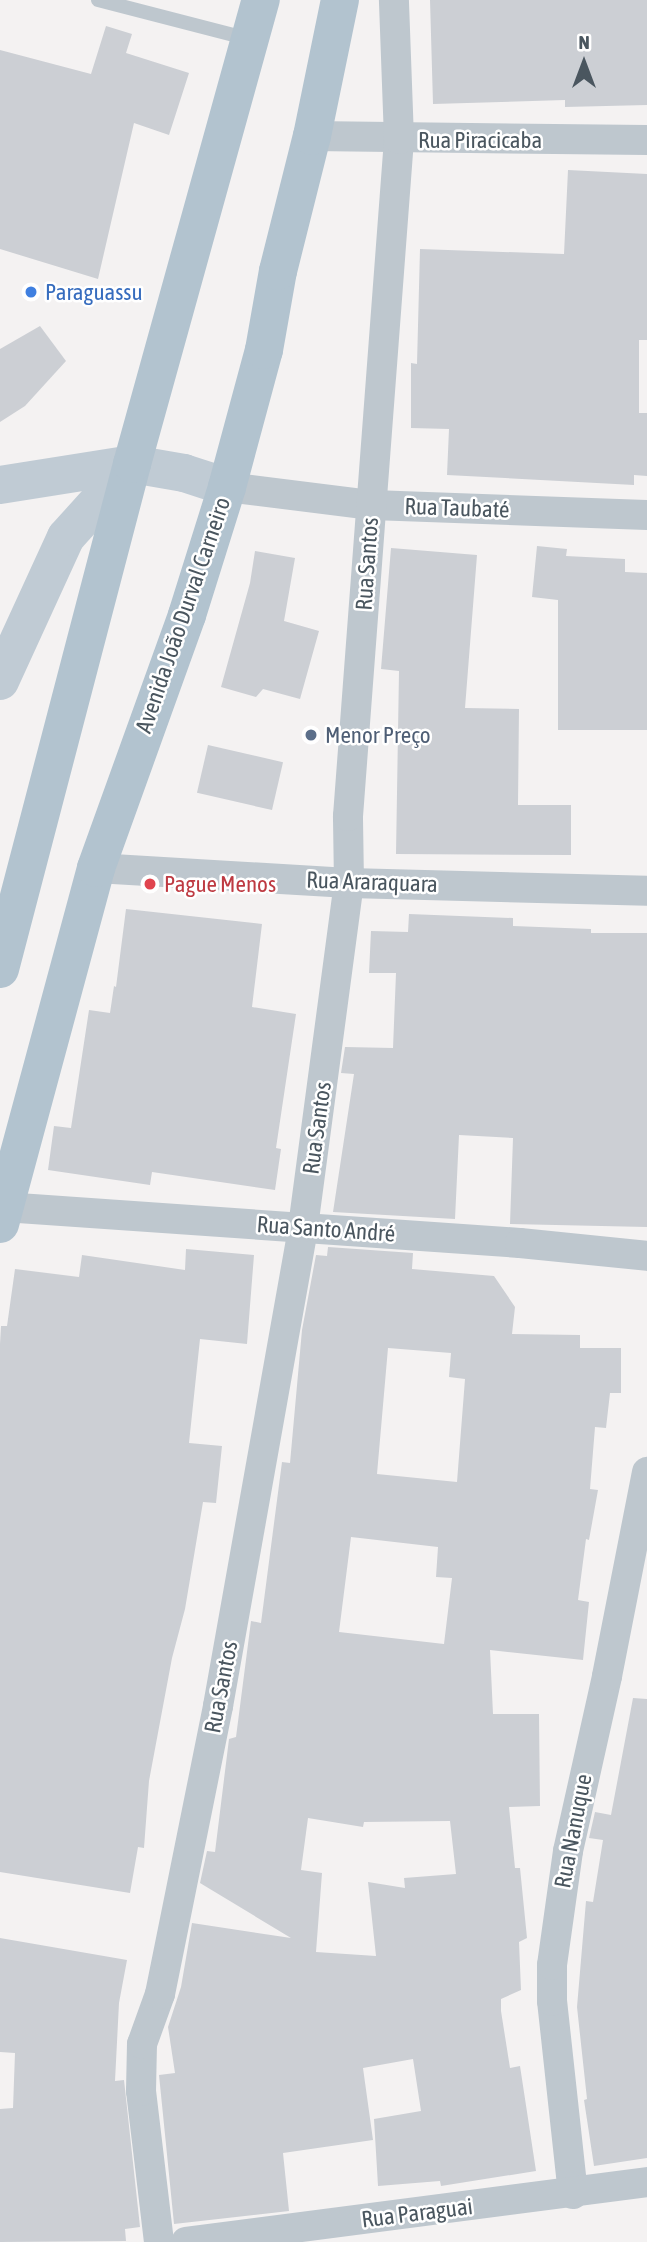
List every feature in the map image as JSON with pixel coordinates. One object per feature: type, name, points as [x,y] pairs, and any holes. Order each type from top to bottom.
[{"type":"main road","points":[[0,969],[132,464],[261,0]]},
{"type":"main road","name":"Avenida João Durval Carneiro","points":[[2,1215],[96,868],[187,615],[227,487],[264,350],[278,271],[312,136],[340,0]]},
{"type":"street","name":"Rua Santos","points":[[159,2242],[141,2091],[142,2044],[160,1994],[218,1706],[303,1227],[349,883],[348,816],[399,139],[394,0]]},
{"type":"street","name":"Rua Piracicaba","points":[[312,136],[647,140]]},
{"type":"street","points":[[0,681],[66,537],[132,464]]},
{"type":"street","points":[[0,485],[132,464],[184,473],[227,487]]},
{"type":"street","name":"Rua Taubaté","points":[[227,487],[372,505],[647,515]]},
{"type":"street","name":"Rua Araraquara","points":[[96,868],[349,883],[647,891]]},
{"type":"street","name":"Rua Santo André","points":[[2,1215],[303,1227],[647,1256]]},
{"type":"street","name":"Rua Nanuque","points":[[573,2194],[551,2001],[551,1965],[568,1851],[607,1676],[647,1472]]},
{"type":"street","name":"Rua Paraguai","points":[[186,2242],[573,2194],[647,2182]]},
{"type":"lane","points":[[97,0],[250,40]]},
{"type":"building","points":[[430,0],[647,0],[647,105],[565,107],[565,100],[433,104]]},
{"type":"building","points":[[106,26],[132,34],[126,53],[189,73],[169,135],[134,123],[98,279],[0,249],[0,50],[91,74]]},
{"type":"building","points":[[568,170],[647,174],[647,340],[639,340],[639,413],[647,413],[647,476],[634,475],[634,485],[447,475],[449,429],[411,428],[411,363],[417,364],[420,249],[564,254]]},
{"type":"building","points":[[40,326],[66,361],[25,406],[0,422],[0,349]]},
{"type":"building","points":[[537,546],[567,549],[566,556],[625,559],[625,572],[647,573],[647,730],[558,730],[558,600],[532,597]]},
{"type":"building","points":[[391,548],[477,555],[465,708],[519,709],[518,805],[571,805],[571,855],[396,854],[399,671],[381,669]]},
{"type":"building","points":[[255,551],[295,558],[284,621],[319,631],[300,699],[263,689],[256,697],[221,687],[250,583]]},
{"type":"building","points":[[208,745],[283,762],[272,810],[197,793]]},
{"type":"building","points":[[126,909],[262,924],[252,1007],[296,1014],[276,1148],[281,1149],[275,1190],[152,1172],[150,1185],[48,1170],[54,1126],[71,1128],[89,1010],[110,1013]]},
{"type":"building","points":[[409,914],[513,918],[513,926],[591,929],[591,933],[647,933],[647,1227],[510,1224],[513,1138],[459,1135],[455,1219],[333,1212],[354,1074],[341,1073],[345,1047],[393,1048],[396,973],[369,973],[371,931],[408,932]]},
{"type":"building","points":[[328,1247],[413,1253],[412,1269],[494,1276],[515,1307],[512,1334],[580,1335],[580,1348],[621,1348],[621,1393],[610,1393],[606,1428],[595,1427],[590,1489],[598,1490],[589,1540],[586,1539],[578,1600],[589,1602],[583,1660],[490,1650],[493,1714],[539,1714],[540,1806],[509,1807],[515,1868],[520,1868],[527,1938],[519,1942],[521,1990],[501,1999],[510,2068],[520,2066],[536,2171],[441,2186],[440,2181],[378,2186],[374,2119],[421,2111],[413,2059],[363,2068],[373,2140],[283,2153],[289,2211],[174,2224],[159,2075],[175,2073],[168,2027],[181,1987],[192,1923],[291,1938],[200,1883],[207,1851],[215,1852],[229,1739],[236,1737],[251,1621],[261,1623],[282,1462],[290,1463],[302,1330],[316,1255],[327,1256]],"holes":[[[388,1348],[451,1353],[449,1377],[465,1379],[457,1482],[377,1474]],[[351,1537],[438,1547],[436,1577],[452,1578],[444,1644],[339,1632]],[[308,1818],[363,1827],[364,1822],[450,1821],[456,1874],[404,1878],[405,1888],[368,1882],[376,1956],[316,1952],[322,1873],[301,1870]]]},
{"type":"building","points":[[186,1249],[254,1255],[247,1344],[200,1339],[189,1443],[222,1446],[216,1503],[203,1502],[185,1609],[172,1658],[149,1781],[144,1848],[138,1847],[130,1893],[0,1872],[0,1344],[1,1326],[7,1326],[15,1269],[79,1277],[82,1255],[185,1270]]},
{"type":"building","points":[[633,1698],[647,1699],[647,2158],[594,2166],[584,2100],[587,2099],[577,2007],[586,1901],[593,1902],[603,1840],[589,1838],[595,1812],[611,1815]]},
{"type":"building","points":[[0,1938],[127,1960],[119,2003],[115,2081],[124,2080],[140,2227],[125,2229],[126,2241],[0,2242],[0,2109],[13,2108],[15,2053],[0,2052]]},
{"type":"place","name":"Paraguassu","points":[[31,292]]},
{"type":"place","name":"Menor Preço","points":[[311,735]]},
{"type":"place","name":"Pague Menos","points":[[150,884]]}]
